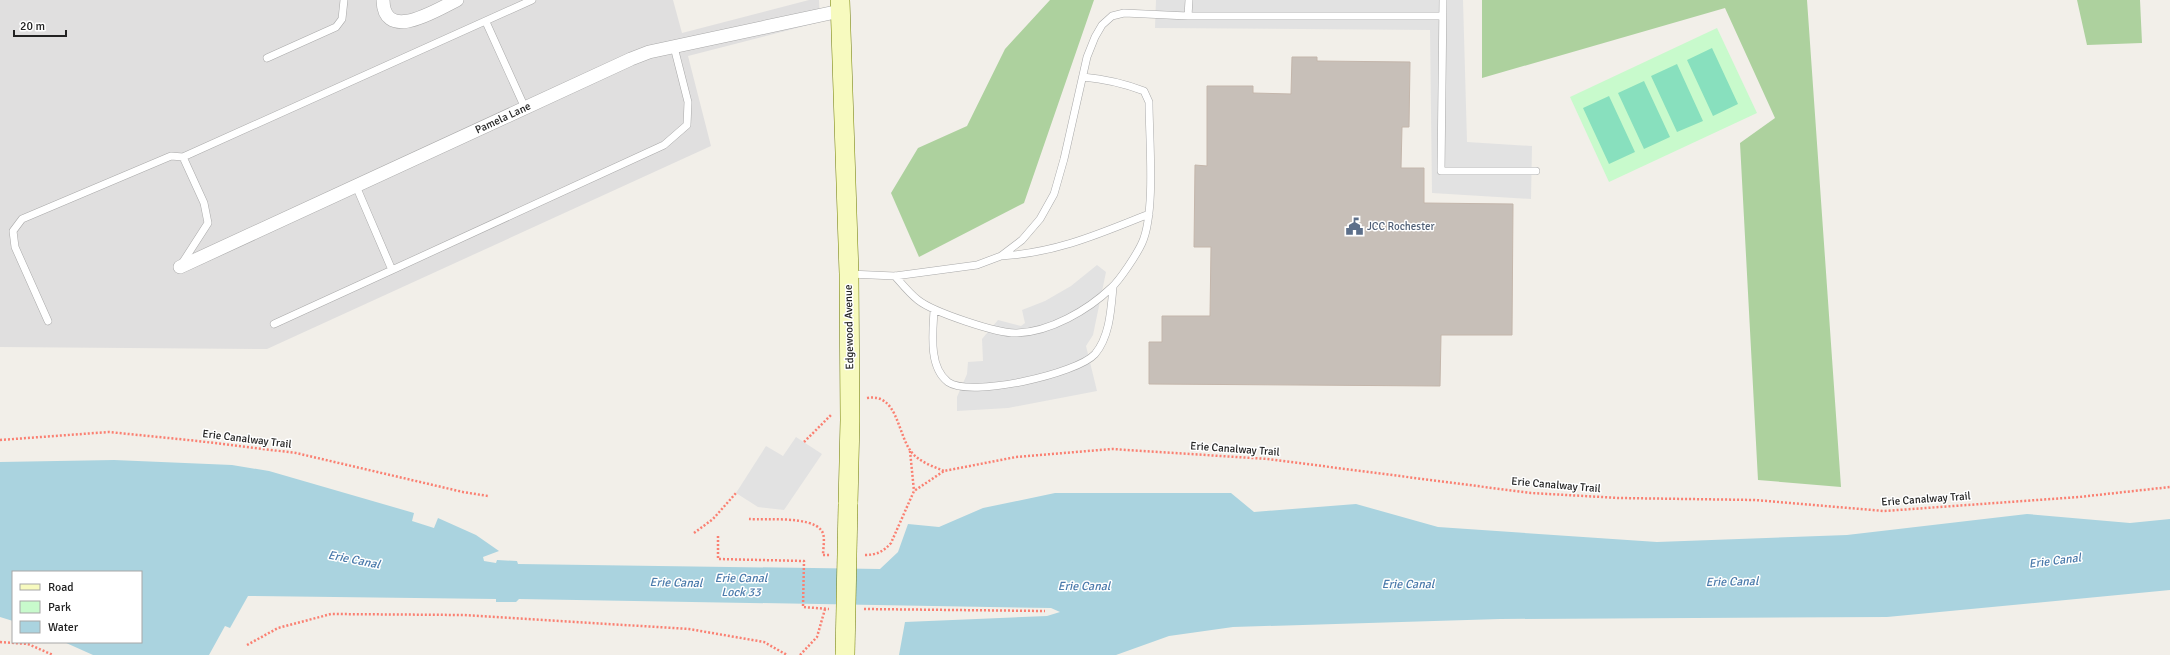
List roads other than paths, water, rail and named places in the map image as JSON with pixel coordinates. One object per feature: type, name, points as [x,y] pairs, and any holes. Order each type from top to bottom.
[{"type":"street","points":[[383,0],[384,9],[390,17],[397,22],[411,22],[457,0]]},
{"type":"street","name":"Pamela Lane","points":[[180,266],[630,59],[649,52],[840,6]]},
{"type":"street","name":"Edgewood Avenue","points":[[840,6],[849,274],[850,420],[845,655]]},
{"type":"lane","points":[[267,58],[336,27],[342,19],[344,0]]},
{"type":"lane","points":[[48,321],[15,247],[13,230],[22,219],[171,156],[183,157],[532,0]]},
{"type":"lane","points":[[1188,16],[1189,0]]},
{"type":"lane","points":[[1443,0],[1441,171],[1536,171]]},
{"type":"lane","points":[[1001,256],[1022,240],[1040,220],[1054,194],[1064,159],[1087,57],[1094,37],[1102,25],[1112,16],[1124,13],[1188,16],[1442,16]]},
{"type":"lane","points":[[486,22],[524,108]]},
{"type":"lane","points":[[274,324],[664,145],[687,125],[688,102],[674,47]]},
{"type":"lane","points":[[895,276],[918,300],[934,310],[1004,332],[1018,333],[1036,330],[1088,307],[1112,287],[1142,243],[1149,214],[1149,102],[1144,91],[1113,80],[1083,77]]},
{"type":"lane","points":[[180,266],[208,223],[204,203],[183,157]]},
{"type":"lane","points":[[356,186],[392,270]]},
{"type":"lane","points":[[849,274],[895,276],[977,265],[1001,256],[1048,250],[1080,242],[1149,214]]},
{"type":"lane","points":[[934,310],[932,340],[935,363],[947,381],[961,387],[1018,383],[1059,373],[1089,361],[1106,337],[1112,287]]},
{"type":"water","points":[[114,460],[232,465],[269,471],[414,513],[412,521],[434,528],[438,518],[476,535],[499,551],[483,557],[484,561],[496,563],[497,560],[517,561],[518,564],[880,569],[898,552],[908,524],[939,527],[983,508],[1055,493],[1231,493],[1254,512],[1356,504],[1438,527],[1657,542],[1847,535],[2027,514],[2130,523],[2170,519],[2170,590],[1887,617],[1500,619],[1233,627],[1169,636],[1116,655],[899,655],[905,622],[1047,616],[1060,612],[1051,608],[519,599],[516,602],[496,602],[496,599],[248,596],[230,628],[225,626],[209,655],[93,655],[66,643],[142,643],[142,571],[12,571],[12,621],[0,617],[0,462]]},
{"type":"place","name":"JCC Rochester","points":[[1354,226]]},
{"type":"water label","name":"Erie Canal","points":[[354,560]]},
{"type":"water label","name":"Erie Canal","points":[[2055,561]]},
{"type":"water label","name":"Erie Canal","points":[[1732,582]]},
{"type":"water label","name":"Erie Canal","points":[[676,583]]},
{"type":"water label","name":"Erie Canal","points":[[1408,584]]},
{"type":"water label","name":"Erie Canal Lock 33","points":[[741,585]]},
{"type":"water label","name":"Erie Canal","points":[[1084,586]]}]
